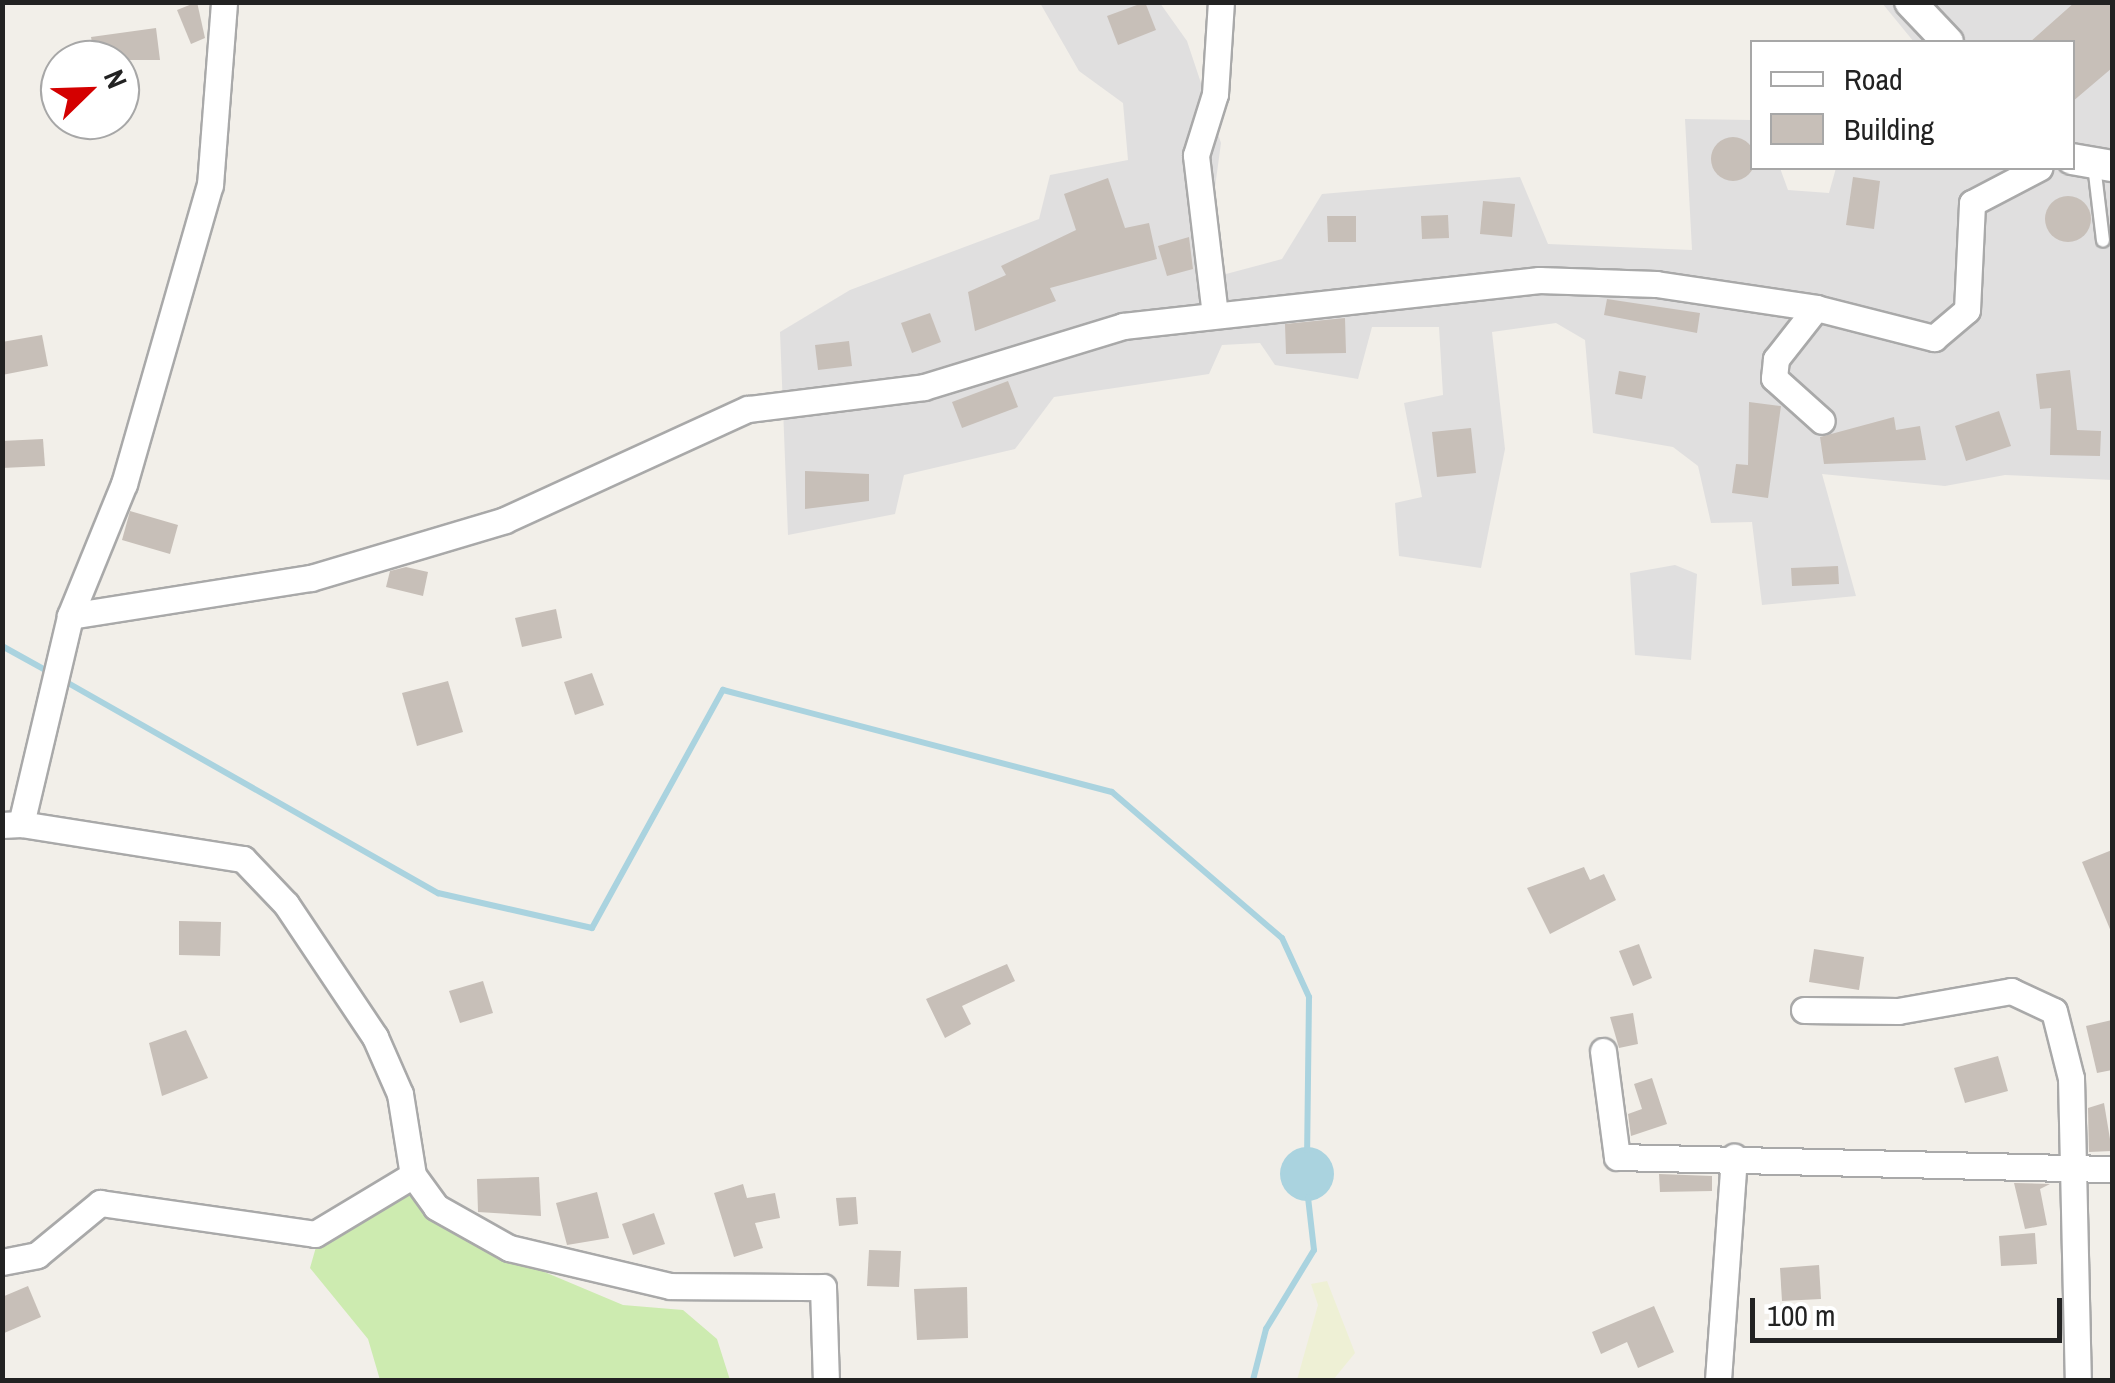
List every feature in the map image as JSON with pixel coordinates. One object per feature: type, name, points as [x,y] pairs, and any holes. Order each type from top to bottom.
[{"type":"street","points":[[224,2],[210,185],[124,484],[70,616],[12,824],[243,859],[286,904],[374,1037],[400,1094],[414,1176],[436,1207],[510,1248],[670,1286],[823,1287],[826,1380]]},
{"type":"street","points":[[1214,315],[1196,155],[1216,94],[1221,2]]},
{"type":"street","points":[[1910,2],[1946,40]]},
{"type":"street","points":[[70,616],[311,578],[487,526],[748,409],[924,387],[1122,326],[1538,280],[1656,284],[1816,308],[1918,339],[1948,331],[1970,296],[1972,203],[2034,170]]},
{"type":"street","points":[[1816,308],[1776,359],[1774,378],[1822,421]]},
{"type":"street","points":[[1804,1010],[1898,1011],[2011,990],[2040,998],[2066,1038],[2075,1166],[2078,1380]]},
{"type":"street","points":[[1603,1051],[1617,1158],[1734,1157],[2112,1169]]},
{"type":"street","points":[[1718,1380],[1734,1157]]},
{"type":"street","points":[[2,1262],[46,1249],[100,1203],[315,1234],[414,1176]]},
{"type":"lane","points":[[2093,164],[2102,240]]},
{"type":"shaded area","points":[[1040,3],[1160,3],[1187,41],[1221,143],[1213,202],[1226,274],[1282,259],[1322,194],[1520,177],[1548,244],[1692,250],[1685,119],[1750,120],[1750,170],[1781,170],[1788,190],[1829,193],[1835,170],[2075,170],[2075,40],[1912,40],[1882,3],[2112,3],[2112,480],[2005,475],[1945,486],[1822,474],[1856,596],[1762,605],[1752,522],[1711,523],[1698,466],[1673,447],[1593,433],[1585,340],[1556,323],[1492,332],[1505,449],[1481,568],[1399,556],[1395,503],[1422,497],[1404,403],[1443,395],[1439,327],[1372,327],[1358,379],[1275,365],[1260,343],[1222,345],[1209,374],[1054,397],[1015,449],[904,475],[895,514],[788,535],[780,332],[850,290],[1039,219],[1050,175],[1128,160],[1123,103],[1079,71]]},
{"type":"shaded area","points":[[1675,565],[1697,574],[1691,660],[1635,655],[1630,573]]},
{"type":"green space","points":[[411,1191],[459,1236],[623,1305],[683,1310],[717,1339],[730,1380],[380,1380],[368,1339],[310,1268],[316,1247]]},
{"type":"green space","points":[[1327,1281],[1355,1353],[1333,1380],[1297,1380],[1318,1305],[1311,1284]]},
{"type":"water","points":[[1307,1147],[1326,1155],[1334,1174],[1326,1193],[1307,1201],[1288,1193],[1280,1174],[1288,1155]]},
{"type":"building","points":[[197,2],[205,38],[191,44],[177,10]]},
{"type":"building","points":[[1145,2],[1156,30],[1118,45],[1107,16]]},
{"type":"building","points":[[2075,2],[2112,2],[2112,68],[2075,99],[2075,40],[2032,40]]},
{"type":"building","points":[[156,28],[160,60],[140,60],[140,40],[91,37]]},
{"type":"building","points":[[1733,137],[1749,143],[1753,170],[1749,175],[1733,181],[1717,175],[1711,159],[1717,143]]},
{"type":"building","points":[[1853,177],[1880,181],[1874,229],[1846,225]]},
{"type":"building","points":[[1108,178],[1125,228],[1149,223],[1157,259],[1050,288],[1056,301],[975,331],[968,292],[1006,275],[1001,266],[1076,230],[1064,194]]},
{"type":"building","points":[[2068,196],[2084,203],[2091,219],[2084,235],[2068,242],[2052,235],[2045,219],[2052,203]]},
{"type":"building","points":[[1483,201],[1515,204],[1512,237],[1480,234]]},
{"type":"building","points":[[1448,215],[1449,238],[1422,239],[1421,216]]},
{"type":"building","points":[[1327,216],[1356,216],[1356,242],[1328,242]]},
{"type":"building","points":[[1189,237],[1193,269],[1167,276],[1158,246]]},
{"type":"building","points":[[1607,299],[1700,313],[1697,333],[1604,315]]},
{"type":"building","points":[[930,313],[941,342],[912,353],[901,323]]},
{"type":"building","points":[[1345,318],[1346,353],[1286,354],[1285,324]]},
{"type":"building","points":[[42,335],[48,366],[2,375],[2,342]]},
{"type":"building","points":[[849,341],[852,366],[818,370],[815,345]]},
{"type":"building","points":[[2070,370],[2077,430],[2101,431],[2100,456],[2050,455],[2051,408],[2040,409],[2036,374]]},
{"type":"building","points":[[1619,371],[1646,376],[1642,399],[1615,394]]},
{"type":"building","points":[[1008,381],[1018,407],[962,428],[952,402]]},
{"type":"building","points":[[1749,402],[1781,406],[1768,498],[1732,493],[1736,464],[1748,465]]},
{"type":"building","points":[[1999,411],[2011,446],[1966,461],[1955,426]]},
{"type":"building","points":[[1894,417],[1896,430],[1920,426],[1926,460],[1824,464],[1820,437]]},
{"type":"building","points":[[1471,428],[1476,473],[1437,477],[1432,432]]},
{"type":"building","points":[[43,439],[45,466],[2,468],[2,441]]},
{"type":"building","points":[[805,471],[869,474],[869,501],[805,509]]},
{"type":"building","points":[[130,511],[178,525],[170,554],[122,540]]},
{"type":"building","points":[[1838,566],[1839,584],[1792,586],[1791,568]]},
{"type":"building","points":[[406,567],[428,572],[423,596],[386,587],[390,571]]},
{"type":"building","points":[[556,609],[562,638],[522,647],[515,618]]},
{"type":"building","points":[[592,673],[604,705],[575,715],[564,682]]},
{"type":"building","points":[[448,681],[463,732],[417,746],[402,693]]},
{"type":"building","points":[[2112,850],[2112,934],[2082,862]]},
{"type":"building","points":[[1584,867],[1590,880],[1604,874],[1616,900],[1550,934],[1527,888]]},
{"type":"building","points":[[179,921],[221,922],[220,956],[179,955]]},
{"type":"building","points":[[1639,944],[1652,978],[1633,986],[1619,951]]},
{"type":"building","points":[[1814,949],[1864,957],[1859,990],[1809,982]]},
{"type":"building","points":[[1007,964],[1015,981],[962,1006],[971,1024],[945,1038],[926,999]]},
{"type":"building","points":[[483,981],[493,1013],[460,1023],[449,991]]},
{"type":"building","points":[[1633,1013],[1638,1044],[1619,1048],[1610,1017]]},
{"type":"building","points":[[2112,1020],[2112,1070],[2097,1073],[2086,1026]]},
{"type":"building","points":[[186,1030],[208,1078],[162,1096],[149,1043]]},
{"type":"building","points":[[1998,1056],[2008,1091],[1965,1103],[1954,1068]]},
{"type":"building","points":[[1652,1078],[1667,1124],[1631,1136],[1628,1114],[1642,1109],[1634,1084]]},
{"type":"building","points":[[2104,1103],[2112,1151],[2089,1152],[2088,1108]]},
{"type":"building","points":[[1659,1174],[1712,1176],[1712,1191],[1660,1192]]},
{"type":"building","points":[[539,1177],[541,1216],[478,1212],[477,1179]]},
{"type":"building","points":[[2014,1183],[2050,1184],[2040,1189],[2047,1225],[2025,1229]]},
{"type":"building","points":[[743,1184],[747,1198],[775,1193],[780,1218],[755,1223],[763,1248],[734,1257],[714,1193]]},
{"type":"building","points":[[597,1192],[609,1238],[567,1245],[556,1203]]},
{"type":"building","points":[[856,1197],[858,1224],[839,1226],[836,1198]]},
{"type":"building","points":[[654,1213],[665,1244],[633,1255],[622,1224]]},
{"type":"building","points":[[2035,1233],[2037,1264],[2001,1266],[1999,1236]]},
{"type":"building","points":[[869,1250],[901,1251],[899,1287],[867,1286]]},
{"type":"building","points":[[1819,1265],[1821,1299],[1782,1301],[1780,1268]]},
{"type":"building","points":[[28,1286],[41,1317],[2,1334],[2,1297]]},
{"type":"building","points":[[967,1287],[968,1338],[917,1340],[914,1289]]},
{"type":"building","points":[[1654,1306],[1674,1352],[1638,1368],[1627,1342],[1601,1354],[1592,1332]]},
{"type":"waterway","points":[[2,646],[51,673]]},
{"type":"waterway","points":[[61,679],[438,893],[592,928],[723,690],[1112,792],[1282,938],[1309,997],[1307,1150]]},
{"type":"waterway","points":[[1253,1380],[1266,1329],[1314,1250],[1308,1197]]}]
